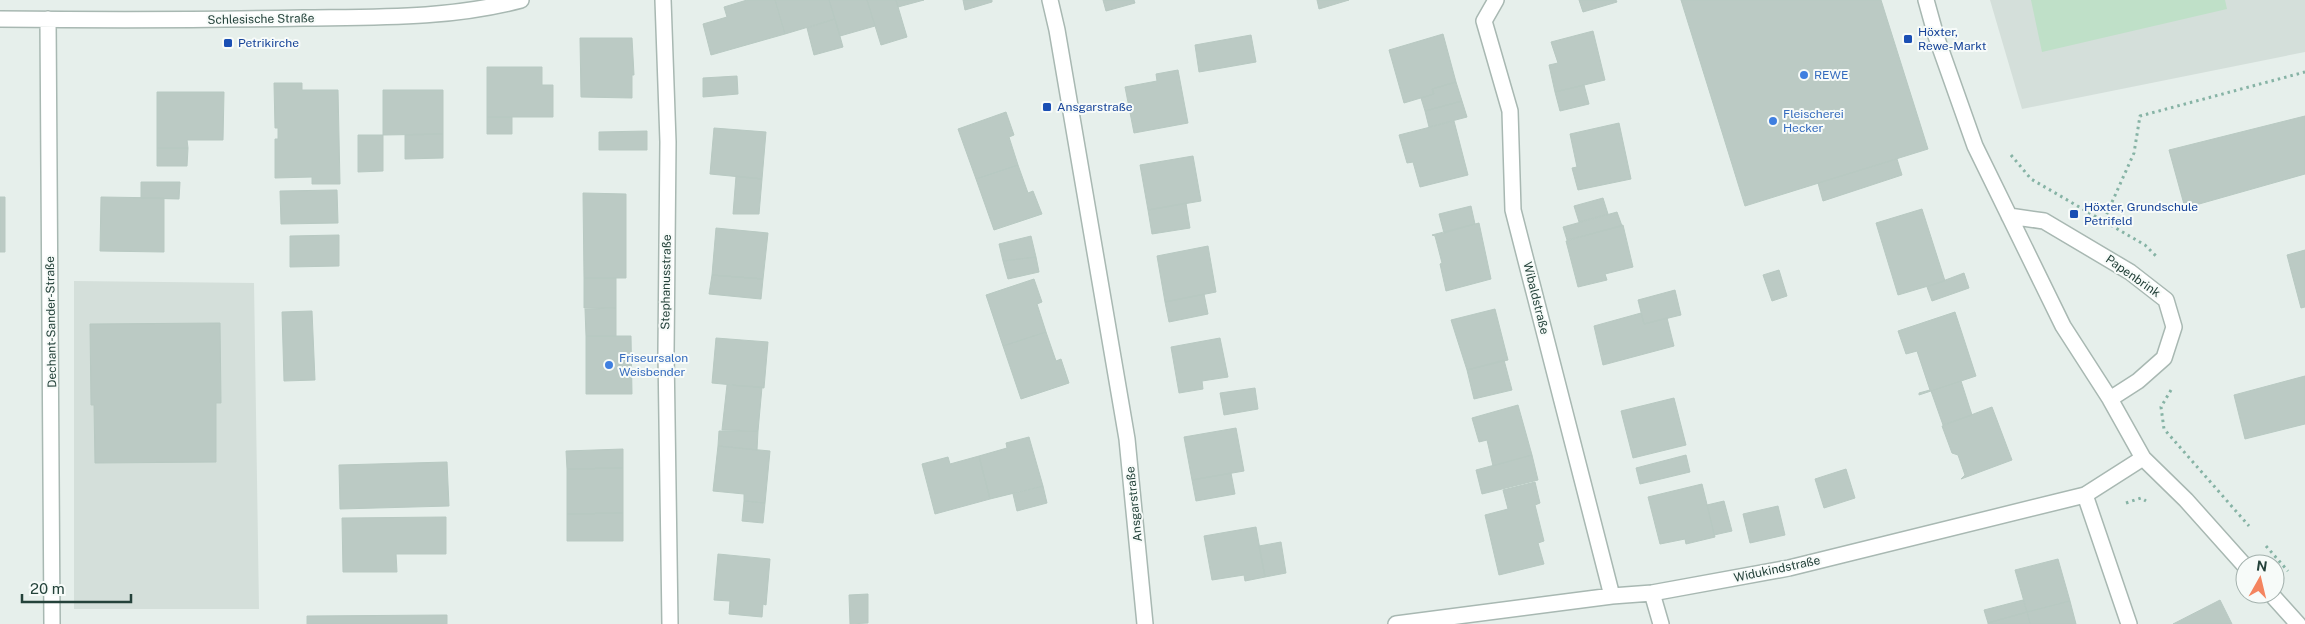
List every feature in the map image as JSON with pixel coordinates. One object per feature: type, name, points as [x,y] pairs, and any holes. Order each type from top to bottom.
[{"type":"street","name":"Schlesische Straße","points":[[0,19],[189,21],[420,16],[491,8],[521,0]]},
{"type":"street","name":"Stephanusstraße","points":[[663,0],[668,142],[666,352],[670,624]]},
{"type":"street","name":"Ansgarstraße","points":[[1050,0],[1058,30],[1127,439],[1145,624]]},
{"type":"street","name":"Wibaldstraße","points":[[1496,0],[1484,21],[1510,111],[1513,210],[1612,596]]},
{"type":"street","points":[[1926,0],[1936,36],[1975,146],[2063,326],[2110,399],[2143,458],[2186,500],[2235,555]]},
{"type":"street","name":"Dechant-Sander-Straße","points":[[48,19],[52,624]]},
{"type":"street","name":"Papenbrink","points":[[2009,216],[2044,221],[2130,272],[2166,300],[2174,327],[2164,358],[2138,381],[2110,399]]},
{"type":"street","name":"Widukindstraße","points":[[1396,624],[1612,596],[1652,594],[1789,568],[2085,495],[2143,458]]},
{"type":"street","points":[[2085,495],[2129,624]]},
{"type":"street","points":[[1652,594],[1661,624]]},
{"type":"street","points":[[2280,604],[2298,624]]},
{"type":"path","points":[[2090,247],[2134,154],[2140,116],[2305,72]]},
{"type":"path","points":[[2008,151],[2031,180],[2145,245],[2158,258]]},
{"type":"path","points":[[2172,388],[2161,407],[2164,429],[2254,532]]},
{"type":"path","points":[[2092,513],[2141,498],[2149,503]]},
{"type":"path","points":[[2260,539],[2292,576]]},
{"type":"shaded area","points":[[1990,0],[2305,0],[2305,52],[2022,109]]},
{"type":"shaded area","points":[[74,281],[254,283],[259,609],[74,609]]},
{"type":"green space","points":[[2031,0],[2225,0],[2227,9],[2042,52]]},
{"type":"building","points":[[747,0],[775,0],[785,34],[711,55],[703,24],[727,17],[724,7]]},
{"type":"building","points":[[775,0],[829,0],[835,19],[785,34]]},
{"type":"building","points":[[829,0],[867,0],[875,26],[840,36]]},
{"type":"building","points":[[867,0],[896,0],[907,37],[881,45]]},
{"type":"building","points":[[896,0],[924,0],[898,7]]},
{"type":"building","points":[[963,0],[992,0],[992,2],[965,10]]},
{"type":"building","points":[[1103,0],[1134,0],[1135,3],[1106,11]]},
{"type":"building","points":[[1317,0],[1349,0],[1319,9]]},
{"type":"building","points":[[1579,0],[1616,0],[1617,2],[1583,12]]},
{"type":"building","name":"REWE","points":[[1681,0],[1881,0],[1928,149],[1745,206]]},
{"type":"building","points":[[835,19],[843,47],[814,55],[807,28]]},
{"type":"building","points":[[1593,31],[1605,80],[1555,92],[1549,65],[1558,63],[1551,42]]},
{"type":"building","points":[[1443,34],[1456,82],[1432,89],[1434,94],[1404,103],[1389,50]]},
{"type":"building","points":[[1251,35],[1256,62],[1199,72],[1195,45]]},
{"type":"building","points":[[580,38],[632,38],[634,75],[632,75],[632,98],[581,97]]},
{"type":"building","points":[[487,67],[542,67],[542,85],[553,85],[553,117],[487,117]]},
{"type":"building","points":[[1178,70],[1188,123],[1134,133],[1125,87],[1157,81],[1156,74]]},
{"type":"building","points":[[737,76],[738,94],[703,97],[703,78]]},
{"type":"building","points":[[1456,82],[1462,101],[1425,111],[1421,98],[1434,94],[1432,89]]},
{"type":"building","points":[[274,83],[302,83],[302,90],[338,90],[340,184],[312,184],[312,177],[275,178],[275,139],[278,139],[278,128],[275,128]]},
{"type":"building","points":[[1584,85],[1589,104],[1560,111],[1555,92]]},
{"type":"building","points":[[383,90],[443,90],[443,134],[383,135]]},
{"type":"building","points":[[157,92],[224,92],[223,140],[187,140],[188,148],[157,148]]},
{"type":"building","points":[[1462,101],[1467,117],[1429,127],[1425,111]]},
{"type":"building","points":[[1006,112],[1014,135],[1009,137],[1018,165],[976,179],[958,129]]},
{"type":"building","points":[[2305,116],[2305,174],[2185,208],[2169,150]]},
{"type":"building","points":[[487,117],[512,117],[512,134],[487,134]]},
{"type":"building","points":[[1454,121],[1468,175],[1420,187],[1413,162],[1407,163],[1399,135]]},
{"type":"building","points":[[1619,123],[1631,179],[1578,190],[1572,168],[1577,167],[1570,134]]},
{"type":"building","points":[[714,128],[766,132],[762,179],[710,174]]},
{"type":"building","points":[[647,131],[647,150],[599,150],[599,132]]},
{"type":"building","points":[[443,134],[443,158],[405,159],[405,135]]},
{"type":"building","points":[[358,135],[383,135],[383,171],[358,172]]},
{"type":"building","points":[[157,148],[188,148],[187,166],[157,166]]},
{"type":"building","points":[[1193,156],[1201,201],[1148,210],[1140,165]]},
{"type":"building","points":[[1897,159],[1902,175],[1823,201],[1818,183]]},
{"type":"building","points":[[1018,165],[1028,193],[1033,191],[1042,214],[994,230],[976,179]]},
{"type":"building","points":[[736,176],[762,179],[759,214],[733,214]]},
{"type":"building","points":[[141,182],[180,182],[179,199],[141,198]]},
{"type":"building","points":[[337,190],[338,223],[281,224],[280,191]]},
{"type":"building","points":[[583,193],[626,194],[626,278],[584,278]]},
{"type":"building","points":[[0,197],[5,197],[5,252],[0,252]]},
{"type":"building","points":[[101,197],[164,198],[164,252],[100,251]]},
{"type":"building","points":[[1603,198],[1608,214],[1579,222],[1574,206]]},
{"type":"building","points":[[1186,203],[1190,228],[1152,234],[1148,210]]},
{"type":"building","points":[[1471,206],[1475,224],[1444,233],[1439,214]]},
{"type":"building","points":[[1922,209],[1945,281],[1898,295],[1876,223]]},
{"type":"building","points":[[1617,212],[1622,226],[1567,240],[1563,227]]},
{"type":"building","points":[[1479,223],[1491,279],[1446,291],[1440,264],[1442,263],[1435,236],[1432,235]]},
{"type":"building","points":[[1623,225],[1633,267],[1605,274],[1607,280],[1578,287],[1566,241]]},
{"type":"building","points":[[716,228],[768,233],[763,279],[712,275]]},
{"type":"building","points":[[339,235],[339,266],[290,267],[290,236]]},
{"type":"building","points":[[1031,236],[1036,257],[1003,261],[999,244]]},
{"type":"building","points":[[1208,246],[1216,292],[1165,302],[1157,256]]},
{"type":"building","points":[[2305,250],[2305,307],[2301,308],[2287,255]]},
{"type":"building","points":[[1036,257],[1039,272],[1008,279],[1003,261]]},
{"type":"building","points":[[1779,270],[1787,296],[1772,301],[1763,275]]},
{"type":"building","points":[[1964,273],[1969,288],[1932,301],[1927,287]]},
{"type":"building","points":[[712,275],[763,279],[761,299],[709,294]]},
{"type":"building","points":[[584,278],[616,278],[616,308],[584,308]]},
{"type":"building","points":[[1034,279],[1042,302],[1037,304],[1046,332],[1003,346],[986,295]]},
{"type":"building","points":[[1675,290],[1681,315],[1644,324],[1638,300]]},
{"type":"building","points":[[1204,294],[1208,314],[1169,322],[1165,302]]},
{"type":"building","points":[[616,308],[616,336],[586,336],[585,309]]},
{"type":"building","points":[[1495,309],[1508,360],[1467,370],[1451,320]]},
{"type":"building","points":[[312,311],[315,380],[284,381],[282,312]]},
{"type":"building","points":[[1955,312],[1976,376],[1919,395],[1919,393],[1930,390],[1917,351],[1906,354],[1898,331]]},
{"type":"building","points":[[1641,313],[1644,324],[1667,318],[1674,346],[1603,365],[1594,326]]},
{"type":"building","points":[[220,323],[221,403],[216,403],[216,462],[95,463],[94,405],[91,405],[90,324]]},
{"type":"building","points":[[1046,332],[1056,361],[1061,359],[1069,383],[1021,399],[1003,346]]},
{"type":"building","name":"Friseursalon Weisbender","points":[[586,336],[631,336],[632,394],[586,394]]},
{"type":"building","points":[[716,338],[768,342],[764,388],[712,383]]},
{"type":"building","points":[[1220,338],[1228,377],[1202,381],[1203,389],[1179,393],[1171,347]]},
{"type":"building","points":[[1504,360],[1512,390],[1474,399],[1467,370]]},
{"type":"building","points":[[2305,376],[2305,424],[2245,439],[2234,395]]},
{"type":"building","points":[[1961,381],[1972,415],[1943,425],[1931,391]]},
{"type":"building","points":[[727,385],[762,387],[758,431],[722,430]]},
{"type":"building","points":[[1255,388],[1258,409],[1224,415],[1220,393]]},
{"type":"building","points":[[1674,398],[1686,445],[1633,458],[1621,411]]},
{"type":"building","points":[[1518,405],[1532,455],[1493,466],[1487,440],[1479,442],[1472,418]]},
{"type":"building","points":[[1992,407],[2012,460],[1961,479],[1965,475],[1958,455],[1952,453],[1942,426]]},
{"type":"building","points":[[1236,428],[1244,471],[1192,480],[1184,437]]},
{"type":"building","points":[[719,431],[758,431],[757,450],[718,446]]},
{"type":"building","points":[[1029,437],[1043,486],[990,499],[979,456],[1007,448],[1006,443]]},
{"type":"building","points":[[718,446],[770,451],[765,503],[744,501],[744,494],[713,491]]},
{"type":"building","points":[[623,449],[623,468],[567,469],[566,451]]},
{"type":"building","points":[[1532,455],[1538,480],[1482,494],[1476,470]]},
{"type":"building","points":[[1686,455],[1690,472],[1640,484],[1636,468]]},
{"type":"building","points":[[979,456],[990,499],[935,514],[922,464],[948,457],[950,464]]},
{"type":"building","points":[[447,462],[449,506],[340,509],[339,465]]},
{"type":"building","points":[[623,468],[623,513],[567,514],[567,469]]},
{"type":"building","points":[[1846,469],[1855,498],[1824,508],[1815,479]]},
{"type":"building","points":[[1231,473],[1235,494],[1196,501],[1192,480]]},
{"type":"building","points":[[1535,482],[1540,503],[1535,505],[1544,541],[1538,543],[1544,564],[1499,575],[1485,515],[1508,509],[1503,490]]},
{"type":"building","points":[[1702,484],[1715,537],[1686,544],[1685,539],[1660,544],[1648,497]]},
{"type":"building","points":[[1043,486],[1047,503],[1017,511],[1013,494]]},
{"type":"building","points":[[744,501],[765,503],[763,523],[742,521]]},
{"type":"building","points":[[1724,501],[1732,531],[1714,535],[1707,505]]},
{"type":"building","points":[[1778,506],[1785,535],[1750,543],[1743,514]]},
{"type":"building","points":[[623,513],[623,541],[567,541],[567,514]]},
{"type":"building","points":[[446,517],[446,554],[396,554],[397,572],[343,572],[342,518]]},
{"type":"building","points":[[1256,527],[1265,577],[1245,581],[1244,575],[1212,580],[1204,536]]},
{"type":"building","points":[[1281,542],[1286,573],[1265,577],[1259,546]]},
{"type":"building","points":[[718,554],[770,559],[766,605],[763,604],[762,617],[729,614],[730,601],[714,600]]},
{"type":"building","points":[[2058,559],[2070,601],[2027,612],[2015,570]]},
{"type":"building","points":[[868,594],[868,623],[850,624],[849,595]]},
{"type":"building","points":[[2023,600],[2027,612],[1988,623],[1984,610]]},
{"type":"building","points":[[2220,600],[2232,624],[2173,624]]},
{"type":"building","points":[[2070,601],[2076,624],[2030,624],[2027,612]]},
{"type":"building","points":[[2027,612],[2030,624],[1988,624],[1988,623]]},
{"type":"building","points":[[447,615],[447,624],[307,624],[307,616]]},
{"type":"place","name":"Höxter, Rewe-Markt","points":[[1908,39]]},
{"type":"place","name":"Petrikirche","points":[[228,43]]},
{"type":"place","name":"REWE","points":[[1804,75]]},
{"type":"place","name":"Ansgarstraße","points":[[1047,107]]},
{"type":"place","name":"Fleischerei Hecker","points":[[1773,121]]},
{"type":"place","name":"Höxter, Grundschule Petrifeld","points":[[2074,214]]},
{"type":"place","name":"Friseursalon Weisbender","points":[[609,365]]}]
